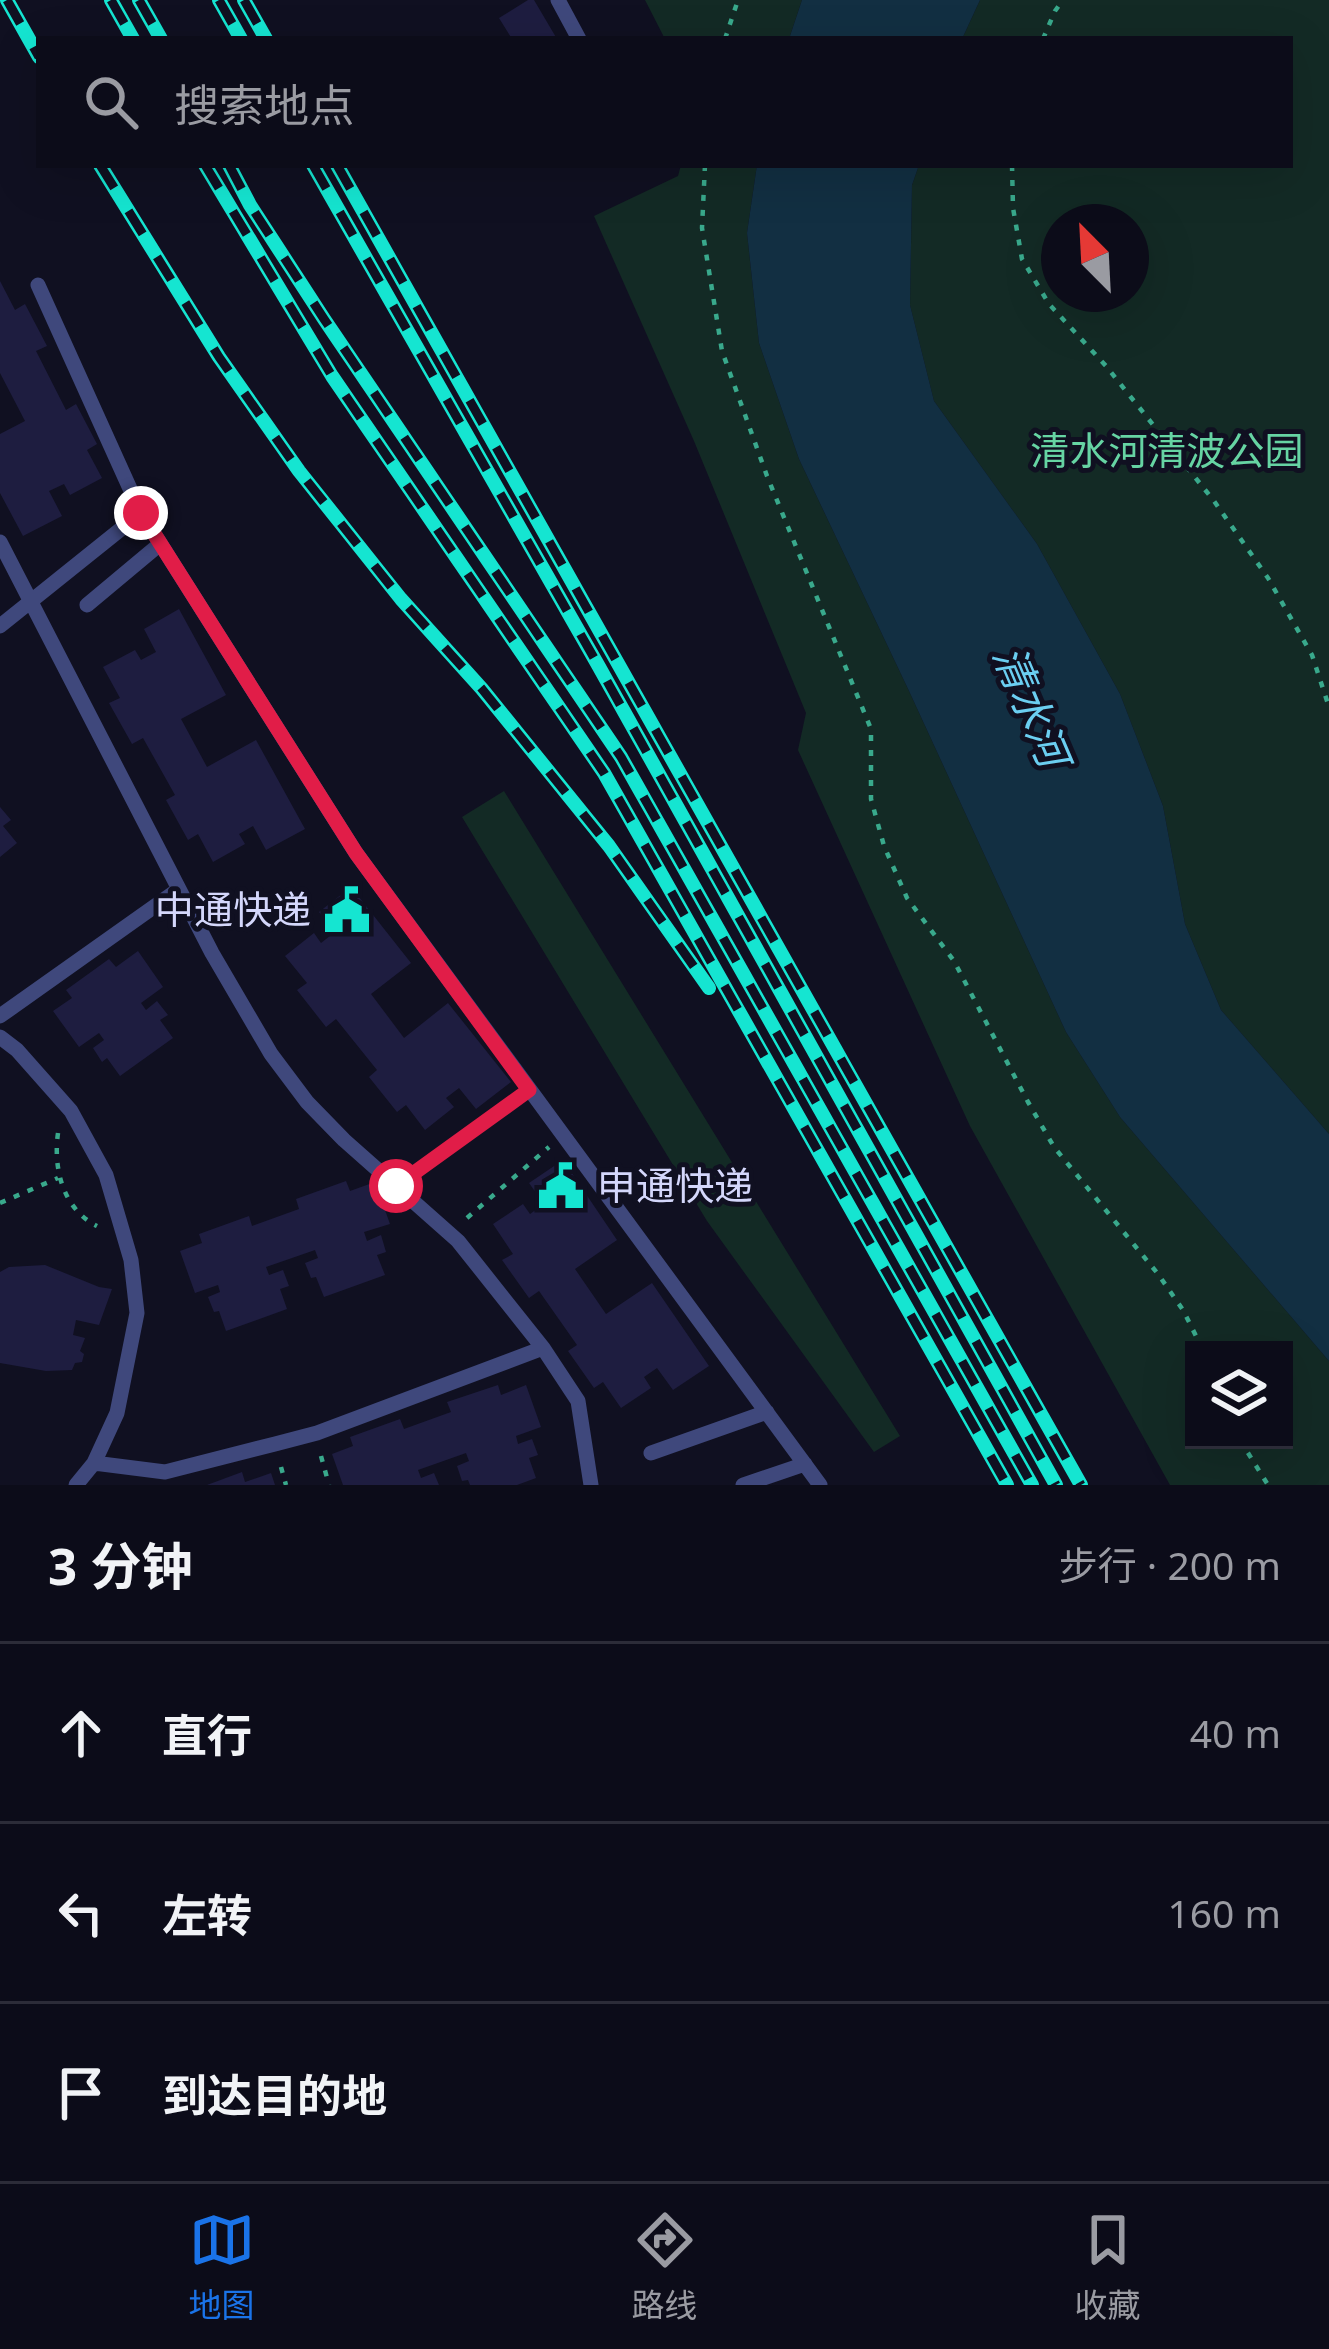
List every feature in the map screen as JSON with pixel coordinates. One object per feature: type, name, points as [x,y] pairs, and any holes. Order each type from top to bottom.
[{"type":"lane","points":[[558,0],[577,36]]},
{"type":"lane","points":[[38,285],[141,513],[356,853],[820,1485]]},
{"type":"lane","points":[[0,626],[141,513]]},
{"type":"lane","points":[[0,542],[212,953],[271,1054],[307,1102],[344,1140],[449,1233],[544,1348],[578,1401],[591,1485]]},
{"type":"lane","points":[[88,605],[160,544]]},
{"type":"lane","points":[[0,1016],[179,889]]},
{"type":"lane","points":[[0,1037],[66,1105],[106,1175],[130,1260],[136,1313],[117,1413],[94,1463],[76,1485]]},
{"type":"lane","points":[[94,1463],[165,1472],[315,1434],[544,1348]]},
{"type":"lane","points":[[652,1453],[767,1412]]},
{"type":"lane","points":[[743,1485],[805,1464]]},
{"type":"path","points":[[725,36],[738,0]]},
{"type":"path","points":[[1045,36],[1063,0]]},
{"type":"path","points":[[705,168],[702,228],[722,351],[767,476],[871,729],[871,799],[884,846],[907,898],[954,961],[1054,1147],[1158,1274],[1198,1341]]},
{"type":"path","points":[[1012,168],[1022,259],[1049,304],[1147,417],[1268,578],[1312,655],[1329,707]]},
{"type":"path","points":[[396,1186],[529,1090]]},
{"type":"path","points":[[66,1105],[55,1157],[58,1178],[85,1220],[125,1240]]},
{"type":"path","points":[[449,1233],[562,1135]]},
{"type":"path","points":[[0,1203],[58,1178]]},
{"type":"path","points":[[315,1434],[329,1485]]},
{"type":"path","points":[[1246,1449],[1268,1485]]},
{"type":"green space","points":[[645,0],[802,0],[790,36],[663,36]]},
{"type":"green space","name":"清水河清波公园","points":[[980,0],[1329,0],[1329,1134],[1221,1010],[1185,924],[1163,806],[1120,694],[1037,544],[934,401],[910,305],[912,185],[918,168],[1293,168],[1293,36],[963,36]]},
{"type":"green space","points":[[680,168],[757,168],[747,233],[759,343],[799,459],[1066,1032],[1120,1117],[1329,1361],[1329,1485],[1170,1485],[970,1126],[798,750],[806,713],[694,441],[594,216],[678,176]]},
{"type":"green space","points":[[504,791],[900,1436],[874,1452],[707,1221],[462,817]]},
{"type":"water","points":[[802,0],[980,0],[963,36],[790,36]]},
{"type":"water","name":"清水河","points":[[757,168],[918,168],[912,185],[910,305],[934,401],[1037,544],[1120,694],[1163,806],[1185,924],[1221,1010],[1329,1134],[1329,1361],[1120,1117],[1066,1032],[799,459],[759,343],[747,233]]},
{"type":"building","points":[[534,0],[555,36],[510,36],[499,18]]},
{"type":"building","points":[[0,281],[15,310],[25,304],[47,346],[36,351],[66,410],[76,404],[97,444],[87,450],[102,478],[70,495],[64,484],[49,491],[62,516],[23,536],[0,493],[0,434],[25,421],[0,373]]},
{"type":"building","points":[[179,609],[226,695],[181,719],[207,767],[256,740],[305,829],[266,850],[253,826],[239,834],[245,844],[213,862],[198,834],[188,840],[166,800],[175,795],[143,738],[132,744],[109,703],[120,698],[103,667],[135,650],[141,660],[156,652],[144,629]]},
{"type":"building","points":[[0,807],[11,820],[3,826],[17,843],[0,857]]},
{"type":"building","points":[[351,887],[411,963],[371,994],[404,1038],[448,1003],[511,1082],[476,1109],[459,1088],[446,1098],[454,1107],[425,1130],[406,1105],[397,1112],[369,1077],[377,1070],[336,1019],[326,1027],[297,990],[307,983],[285,956],[314,933],[321,943],[335,932],[319,912]]},
{"type":"building","points":[[138,951],[163,987],[141,1003],[146,1010],[157,1001],[168,1015],[160,1020],[173,1038],[120,1076],[93,1048],[104,1040],[99,1033],[79,1047],[53,1011],[72,998],[66,990],[109,959],[116,967]]},
{"type":"building","points":[[563,1160],[617,1240],[575,1269],[606,1314],[652,1283],[709,1366],[673,1390],[657,1368],[644,1377],[651,1388],[621,1408],[603,1382],[594,1388],[568,1351],[577,1345],[539,1291],[529,1298],[502,1260],[513,1254],[493,1224],[523,1204],[530,1214],[544,1204],[529,1183]]},
{"type":"building","points":[[346,1181],[350,1191],[375,1182],[390,1224],[364,1232],[367,1241],[381,1235],[386,1252],[377,1255],[385,1275],[324,1297],[305,1263],[318,1258],[315,1250],[266,1267],[269,1275],[283,1270],[289,1286],[280,1289],[287,1309],[226,1331],[208,1297],[220,1292],[218,1285],[195,1293],[180,1251],[202,1243],[199,1234],[249,1216],[252,1226],[299,1209],[296,1199]]},
{"type":"building","points":[[45,1265],[112,1289],[99,1325],[76,1320],[73,1335],[85,1338],[80,1351],[84,1354],[72,1370],[0,1363],[0,1272]]},
{"type":"building","points":[[498,1385],[501,1395],[526,1385],[541,1427],[516,1436],[518,1444],[532,1439],[538,1455],[529,1458],[536,1478],[517,1485],[470,1485],[462,1481],[457,1466],[469,1461],[466,1453],[418,1470],[421,1478],[434,1473],[439,1485],[343,1485],[332,1454],[353,1446],[350,1437],[400,1419],[404,1429],[451,1412],[447,1402]]},
{"type":"building","points":[[242,1472],[245,1482],[271,1473],[275,1485],[207,1485]]},
{"type":"railway","points":[[7,0],[36,52]]},
{"type":"railway","points":[[111,0],[131,36]]},
{"type":"railway","points":[[139,0],[159,36]]},
{"type":"railway","points":[[219,0],[239,36]]},
{"type":"railway","points":[[244,0],[264,36]]},
{"type":"railway","points":[[102,168],[219,357],[299,471],[609,846],[709,988]]},
{"type":"railway","points":[[207,168],[332,376],[604,773],[1007,1485]]},
{"type":"railway","points":[[231,168],[324,319],[621,757],[1032,1485]]},
{"type":"railway","points":[[315,168],[1056,1485]]},
{"type":"railway","points":[[339,168],[1081,1485]]},
{"type":"place","name":"中通快递","points":[[347,910]]},
{"type":"place","name":"申通快递","points":[[561,1186]]},
{"type":"route","points":[[141,513],[356,853],[529,1090],[396,1186]]}]
